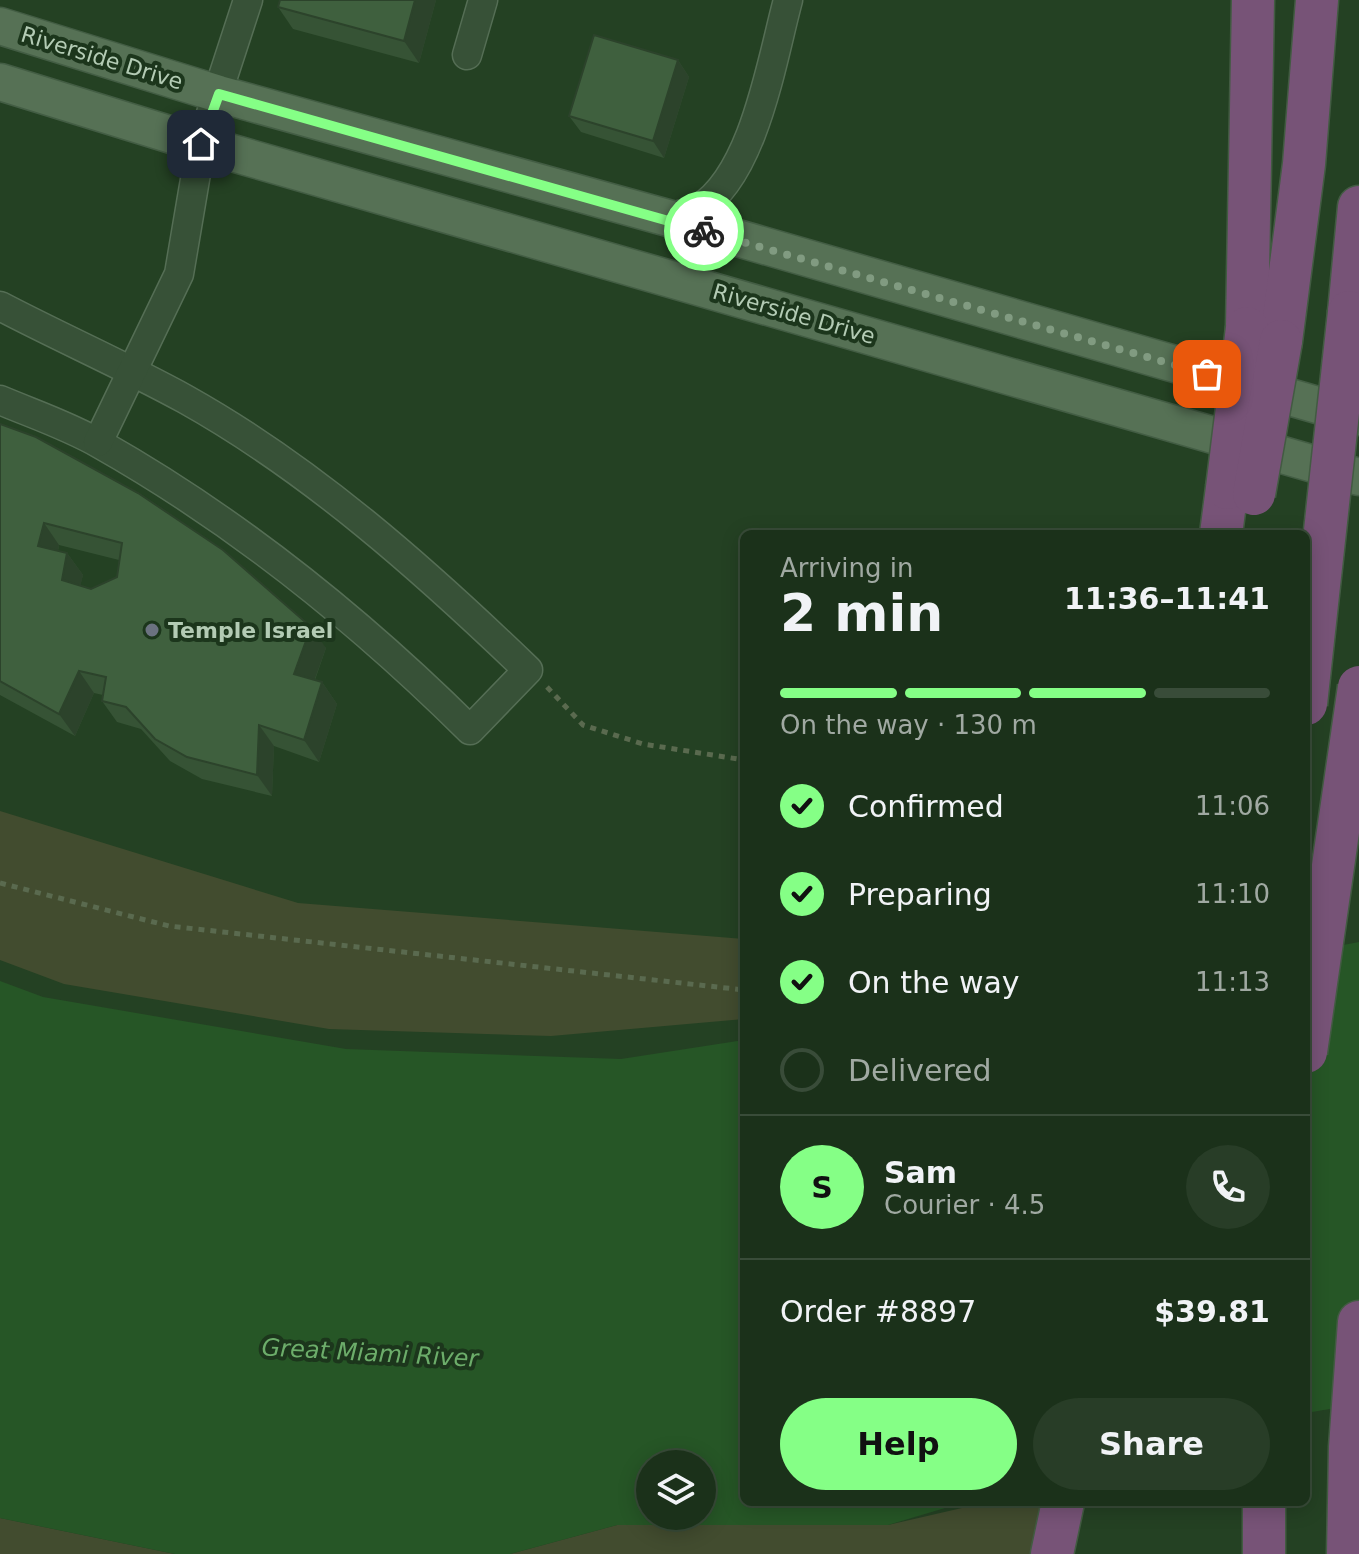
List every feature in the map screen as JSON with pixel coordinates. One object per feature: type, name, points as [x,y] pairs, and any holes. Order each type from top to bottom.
[{"type":"highway","points":[[1253,0],[1264,334]]},
{"type":"highway","points":[[1223,530],[1240,491],[1264,334],[1304,164],[1317,0]]},
{"type":"highway","points":[[1310,668],[1359,207]]},
{"type":"highway","points":[[1240,491],[1245,530]]},
{"type":"highway","points":[[1310,1024],[1359,687]]},
{"type":"highway","points":[[1348,1554],[1350,1447],[1359,1322]]},
{"type":"highway","points":[[1052,1554],[1062,1506]]},
{"type":"highway","points":[[1264,1506],[1264,1554]]},
{"type":"main road","name":"Riverside Drive","points":[[0,26],[219,94],[668,218],[1359,417]]},
{"type":"main road","name":"Riverside Drive","points":[[0,82],[201,144],[1359,477]]},
{"type":"street","points":[[98,442],[179,274],[201,144],[248,0]]},
{"type":"street","points":[[467,55],[483,0]]},
{"type":"street","points":[[668,218],[698,209],[729,180],[748,140],[788,0]]},
{"type":"street","points":[[0,306],[196,406],[305,479],[406,557],[528,670],[470,730],[411,672],[285,567],[203,508],[98,442],[0,400]]},
{"type":"path","points":[[528,670],[583,725],[643,744],[740,759]]},
{"type":"path","points":[[0,883],[169,926],[740,990]]},
{"type":"shaded area","points":[[0,811],[298,903],[740,939],[740,1019],[551,1036],[329,1029],[64,984],[0,960]]},
{"type":"shaded area","points":[[971,1506],[1060,1506],[1047,1554],[510,1554],[617,1525],[636,1525],[636,1530],[716,1530],[716,1525],[888,1525]]},
{"type":"shaded area","points":[[0,1518],[175,1554],[0,1554]]},
{"type":"water","points":[[1359,942],[1359,1404],[1310,1412],[1310,951]]},
{"type":"water","name":"Great Miami River","points":[[0,981],[43,997],[346,1049],[621,1059],[740,1041],[740,1506],[952,1506],[888,1525],[716,1525],[716,1450],[636,1450],[636,1525],[617,1525],[510,1554],[175,1554],[0,1518]]},
{"type":"building","points":[[280,0],[415,0],[404,41],[278,7]]},
{"type":"building","points":[[594,35],[678,60],[653,141],[569,116]]},
{"type":"building","name":"Temple Israel","points":[[0,424],[36,437],[138,493],[223,550],[311,627],[294,674],[322,682],[304,740],[259,725],[257,775],[187,757],[155,739],[126,707],[102,701],[106,677],[79,671],[59,714],[0,681]],"holes":[[[44,523],[122,543],[117,577],[91,589],[62,580],[67,553],[38,546]]]},
{"type":"way so far","points":[[704,231],[1207,374]]},
{"type":"place","name":"Temple Israel","points":[[152,630]]},
{"type":"route","points":[[201,144],[219,94],[668,218],[704,231]]}]
